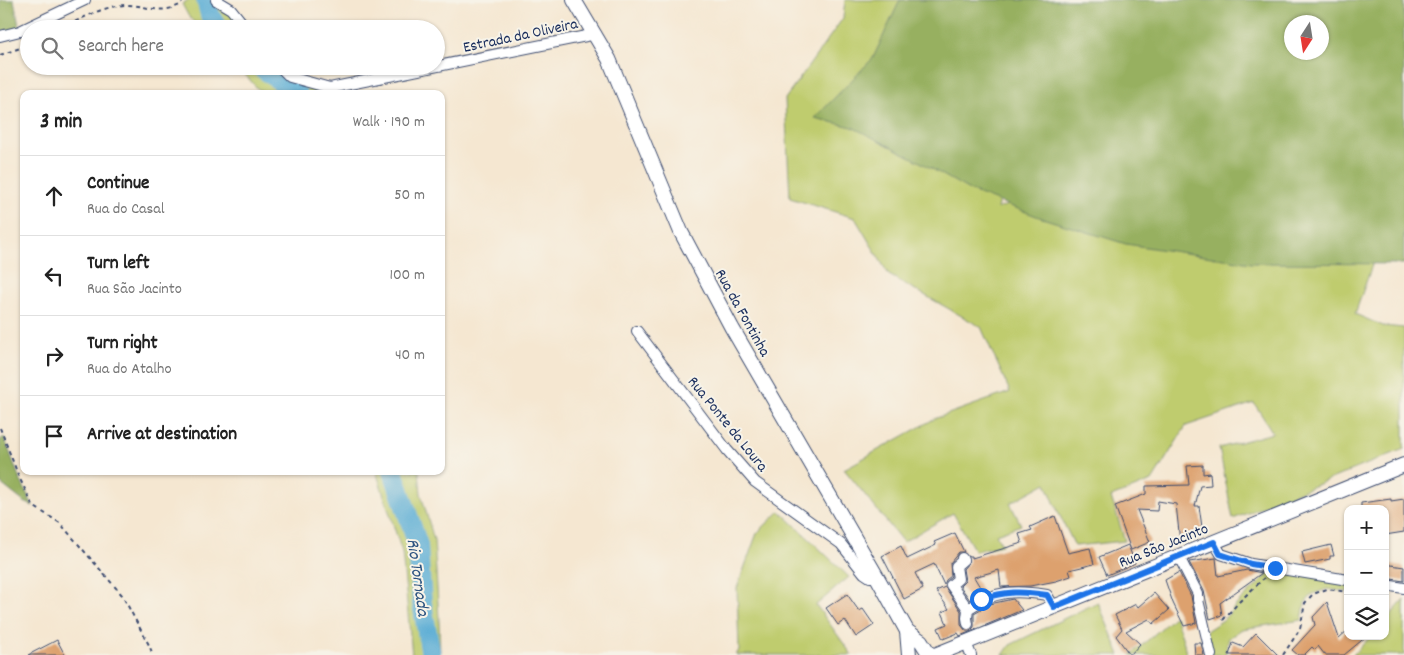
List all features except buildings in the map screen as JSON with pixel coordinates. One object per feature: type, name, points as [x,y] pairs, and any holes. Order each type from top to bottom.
[{"type":"street","points":[[43,20],[85,0]]},
{"type":"street","points":[[216,0],[231,9],[240,20]]},
{"type":"street","name":"Rua da Fontinha","points":[[574,0],[610,58],[682,232],[732,328],[877,576],[907,631],[920,641],[930,655]]},
{"type":"street","points":[[0,36],[20,31]]},
{"type":"street","name":"Estrada da Oliveira","points":[[445,65],[596,34]]},
{"type":"street","name":"Estrada da Oliveira","points":[[288,75],[330,88],[394,75]]},
{"type":"street","name":"Rua Ponte da Loura","points":[[637,331],[727,450],[755,482],[841,544],[864,573],[870,577],[877,576]]},
{"type":"street","name":"Rua São Jacinto","points":[[935,655],[968,649],[1054,607],[1404,465]]},
{"type":"street","points":[[1214,542],[1220,554],[1251,564],[1344,579]]},
{"type":"street","points":[[1179,557],[1198,594],[1211,655]]},
{"type":"street","points":[[962,558],[963,560],[956,566],[958,579],[951,584],[968,609],[968,624]]},
{"type":"street","points":[[1389,586],[1404,588]]},
{"type":"street","points":[[968,609],[981,599],[1000,593],[1027,592],[1047,595],[1054,607]]},
{"type":"street","name":"Rua da Fontinha","points":[[907,631],[909,655]]},
{"type":"path","points":[[78,20],[110,7],[126,5],[169,10],[182,4],[182,0]]},
{"type":"path","points":[[0,55],[20,48]]},
{"type":"path","points":[[0,428],[19,477],[33,506],[60,523],[122,595],[153,655]]},
{"type":"path","points":[[1223,620],[1275,568]]},
{"type":"path","points":[[1283,655],[1300,629],[1305,603],[1314,594],[1327,588],[1344,591]]},
{"type":"green space","points":[[0,0],[14,0],[20,31],[0,36]]},
{"type":"green space","points":[[188,0],[216,0],[237,20],[192,20],[182,4]]},
{"type":"green space","points":[[845,0],[1043,0],[997,209],[1082,175],[1366,193],[1372,265],[1355,314],[1383,326],[1404,328],[1404,449],[1233,519],[1219,448],[1273,433],[1254,403],[1186,426],[1152,481],[1111,497],[1125,541],[1075,546],[1046,483],[1010,503],[1021,525],[996,534],[1002,545],[975,551],[953,513],[903,542],[844,469],[934,419],[1010,392],[981,327],[889,275],[855,218],[790,198],[785,99],[843,18]]},
{"type":"green space","points":[[900,0],[1404,0],[1404,264],[1251,263],[1126,244],[1039,217],[971,191],[913,158],[852,127],[815,118],[873,58]]},
{"type":"green space","points":[[245,75],[288,75],[315,90],[260,90]]},
{"type":"green space","points":[[4,437],[19,477],[33,506],[24,502],[0,483],[0,440]]},
{"type":"green space","points":[[377,475],[419,475],[421,494],[434,540],[440,655],[412,655],[402,552]]},
{"type":"green space","points":[[780,511],[849,577],[816,605],[852,655],[736,655],[739,650],[737,588],[757,533]]},
{"type":"green space","points":[[1275,568],[1344,578],[1344,591],[1327,589],[1313,594],[1305,603],[1302,620],[1242,629],[1229,638],[1225,655],[1211,655],[1206,631],[1223,620]]},
{"type":"green space","points":[[1404,600],[1404,655],[1353,655],[1367,640],[1389,640],[1389,617]]},
{"type":"green space","points":[[1098,602],[1120,655],[1003,655],[1010,645]]},
{"type":"green space","points":[[1175,616],[1186,655],[1131,655]]},
{"type":"waterway","name":"Rio Tornada","points":[[206,0],[213,20]]},
{"type":"waterway","name":"Rio Tornada","points":[[272,75],[292,90]]},
{"type":"waterway","name":"Rio Tornada","points":[[394,475],[418,545],[422,603],[431,655]]},
{"type":"route","points":[[981,599],[1000,593],[1027,592],[1047,595],[1054,607],[1214,542],[1220,554],[1251,564],[1275,568]]}]
